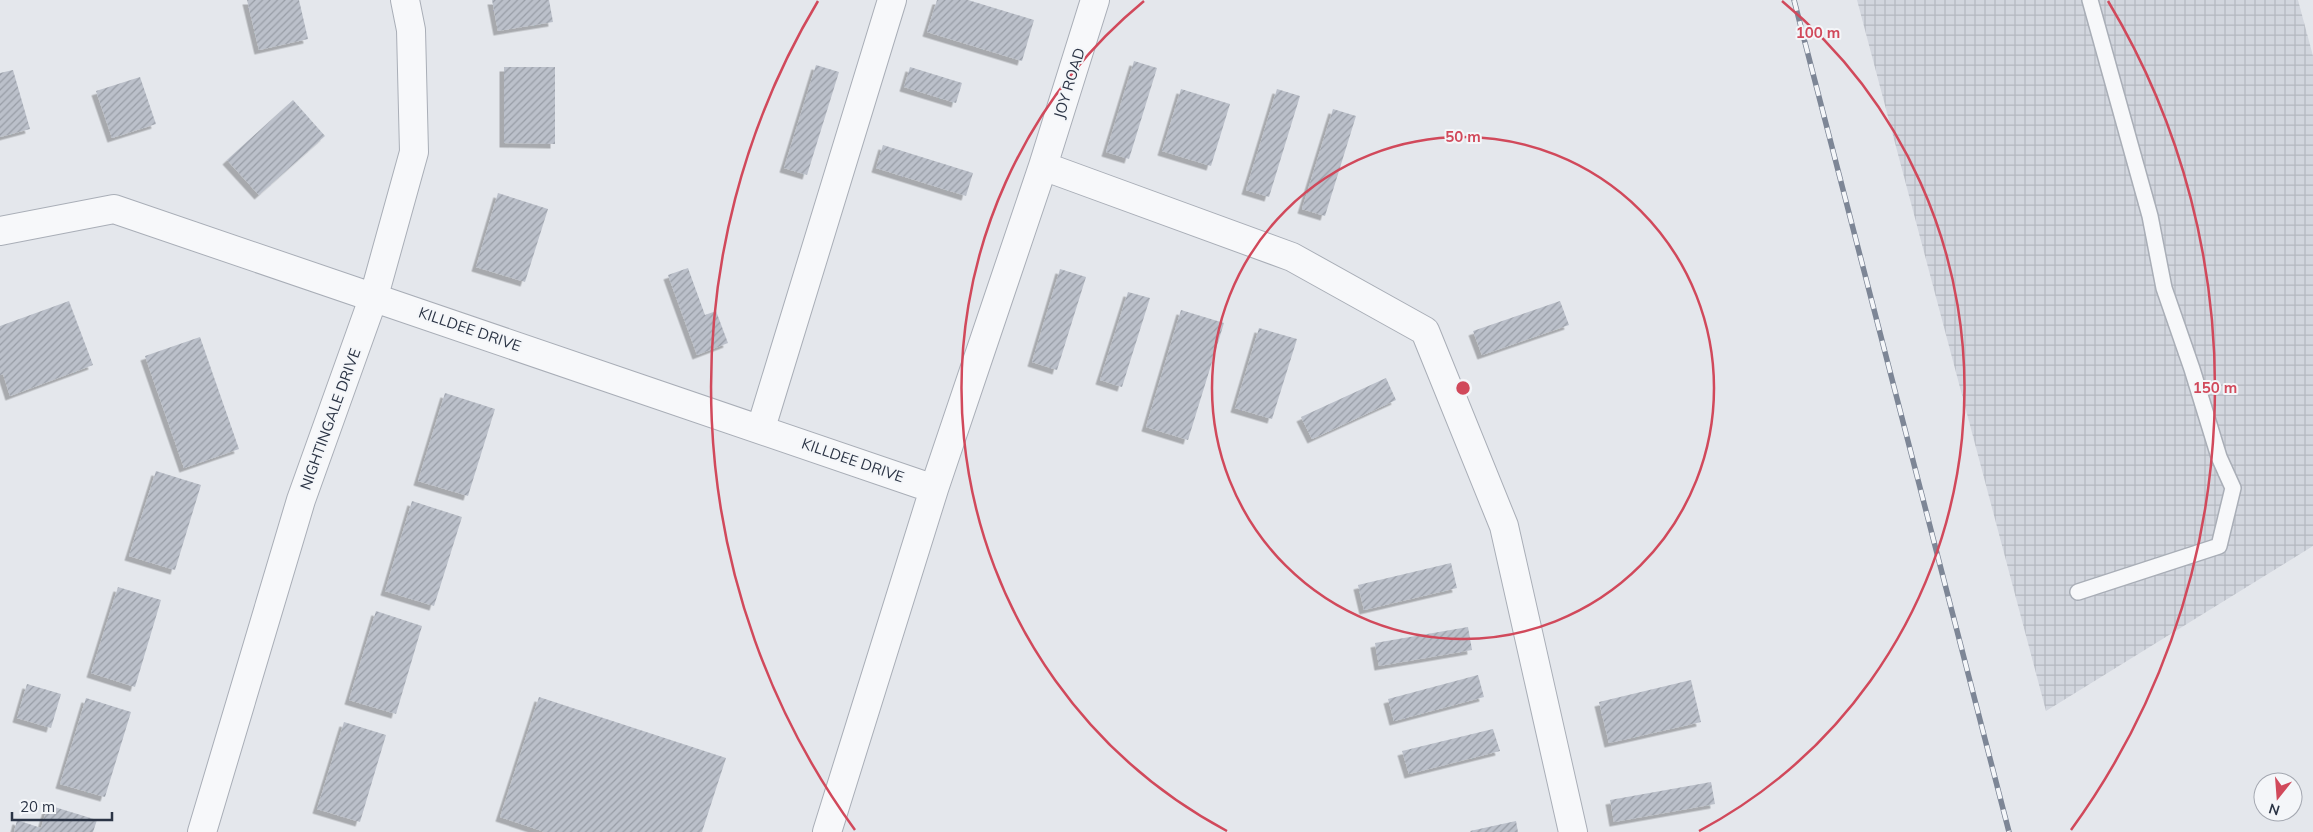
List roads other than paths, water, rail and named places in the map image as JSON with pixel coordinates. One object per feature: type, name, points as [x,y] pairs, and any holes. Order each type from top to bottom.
[{"type":"street","name":"NIGHTINGALE DRIVE","points":[[202,832],[301,500],[374,296],[414,152],[411,30],[405,0]]},
{"type":"street","points":[[760,428],[892,0]]},
{"type":"street","name":"JOY ROAD","points":[[827,832],[934,489],[1043,166],[1095,0]]},
{"type":"street","points":[[1043,166],[1292,257],[1425,331],[1504,526],[1573,832]]},
{"type":"street","name":"KILLDEE DRIVE","points":[[0,232],[114,209],[374,296],[934,489]]},
{"type":"lane","points":[[2078,592],[2219,546],[2233,488],[2219,457],[2192,369],[2164,288],[2150,216],[2090,0]]},
{"type":"railway","points":[[1794,0],[2009,832]]}]
